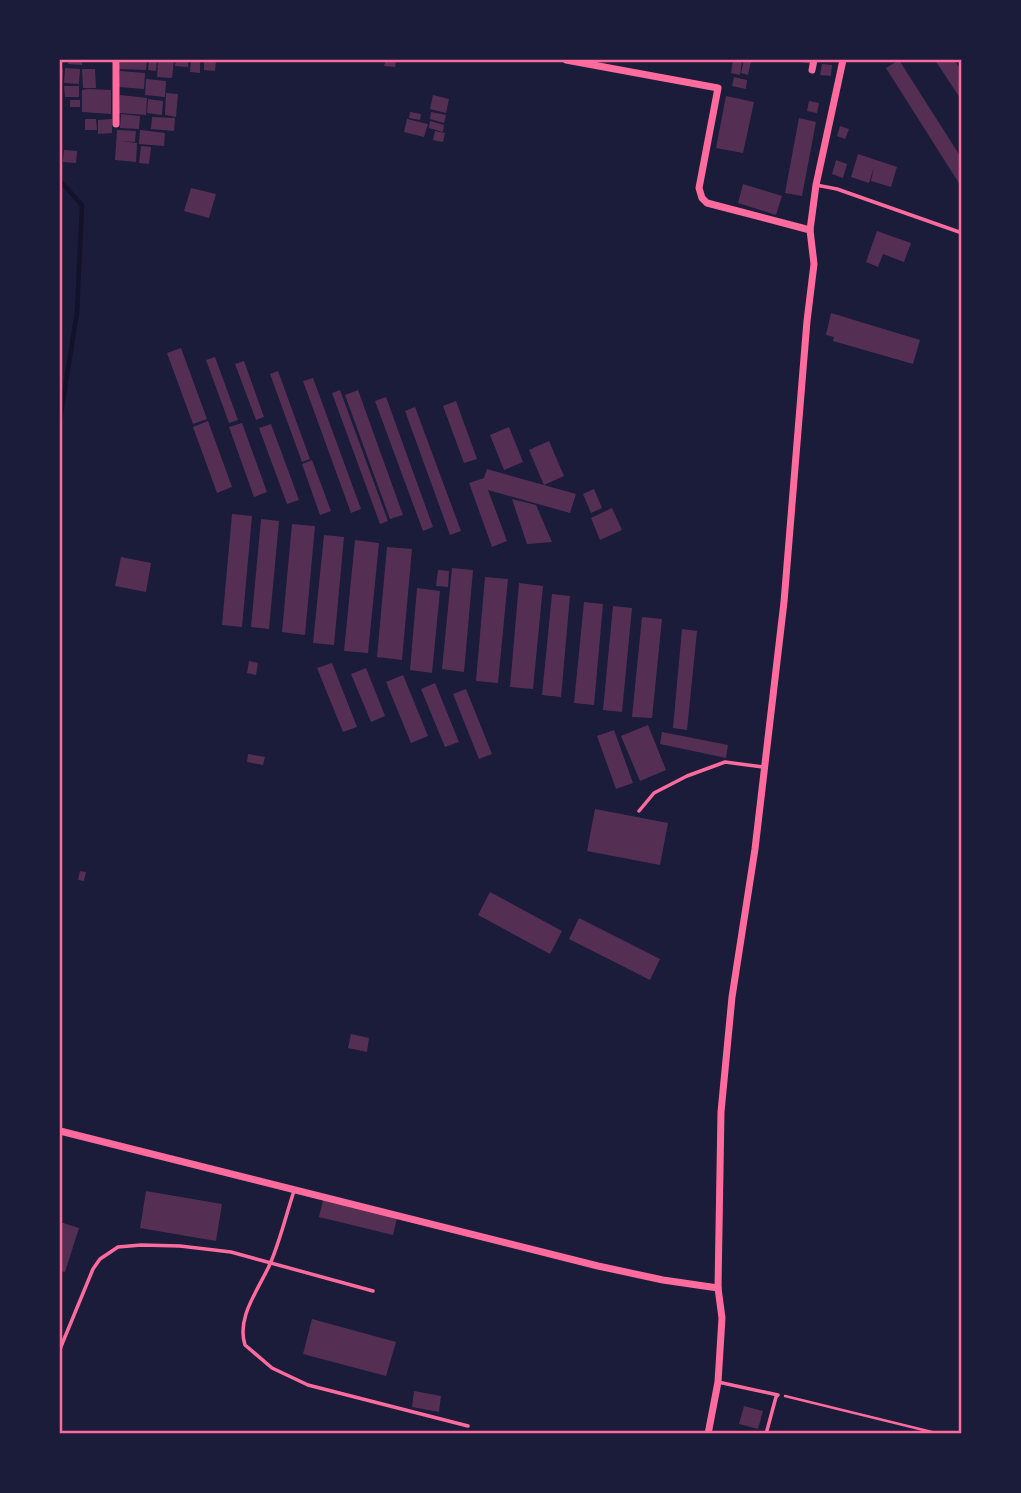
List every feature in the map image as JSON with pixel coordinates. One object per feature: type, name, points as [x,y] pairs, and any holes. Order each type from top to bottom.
[{"type":"street","points":[[116,60],[116,124]]},
{"type":"street","points":[[566,60],[718,88],[699,188],[702,198],[707,203],[810,230]]},
{"type":"street","points":[[812,70],[814,60]]},
{"type":"street","points":[[708,1433],[718,1382],[722,1318],[718,1288],[721,1111],[732,997],[766,767],[784,602],[814,264],[810,230],[816,186],[843,60]]},
{"type":"street","points":[[60,1131],[598,1266],[718,1288]]},
{"type":"lane","points":[[816,186],[837,189],[961,233]]},
{"type":"lane","points":[[639,811],[663,786],[725,762],[766,767]]},
{"type":"lane","points":[[294,1189],[271,1263],[242,1325],[242,1335],[250,1351],[272,1368],[308,1385],[468,1426]]},
{"type":"lane","points":[[60,1349],[93,1269],[100,1259],[118,1247],[180,1246],[231,1251],[373,1291]]},
{"type":"lane","points":[[718,1382],[778,1395],[766,1433]]},
{"type":"path","points":[[778,1395],[940,1433]]},
{"type":"building","points":[[69,60],[82,60],[82,65],[68,64]]},
{"type":"building","points":[[120,60],[147,60],[146,70],[119,69]]},
{"type":"building","points":[[149,60],[157,60],[156,71],[148,70]]},
{"type":"building","points":[[158,60],[174,60],[172,78],[157,77]]},
{"type":"building","points":[[176,60],[188,60],[188,67],[175,66]]},
{"type":"building","points":[[204,60],[216,61],[215,71],[204,70]]},
{"type":"building","points":[[386,60],[396,61],[395,67],[384,66]]},
{"type":"building","points":[[733,60],[742,61],[740,75],[731,73]]},
{"type":"building","points":[[744,60],[751,61],[748,75],[741,73]]},
{"type":"building","points":[[791,60],[811,60],[811,64]]},
{"type":"building","points":[[899,60],[962,159],[962,188],[886,68]]},
{"type":"building","points":[[935,60],[954,60],[962,72],[962,101]]},
{"type":"building","points":[[191,61],[200,62],[200,73],[190,72]]},
{"type":"building","points":[[822,64],[832,65],[831,76],[820,75]]},
{"type":"building","points":[[65,68],[80,69],[79,84],[64,83]]},
{"type":"building","points":[[60,69],[63,69],[62,85],[60,85]]},
{"type":"building","points":[[82,69],[95,69],[96,88],[83,88]]},
{"type":"building","points":[[120,71],[145,73],[144,89],[119,87]]},
{"type":"building","points":[[734,77],[747,80],[746,89],[732,86]]},
{"type":"building","points":[[146,79],[166,81],[165,97],[145,95]]},
{"type":"building","points":[[64,86],[79,86],[79,97],[65,97]]},
{"type":"building","points":[[82,90],[111,90],[111,114],[82,112]]},
{"type":"building","points":[[166,93],[178,94],[176,117],[165,115]]},
{"type":"building","points":[[120,95],[147,98],[146,115],[119,113]]},
{"type":"building","points":[[433,95],[449,99],[446,113],[430,109]]},
{"type":"building","points":[[726,96],[754,102],[743,153],[716,148]]},
{"type":"building","points":[[148,99],[163,101],[162,115],[147,113]]},
{"type":"building","points":[[70,100],[80,100],[80,107],[70,107]]},
{"type":"building","points":[[809,101],[819,103],[817,113],[807,111]]},
{"type":"building","points":[[410,112],[421,114],[420,120],[409,118]]},
{"type":"building","points":[[431,112],[446,115],[444,123],[430,119]]},
{"type":"building","points":[[121,114],[140,116],[139,129],[120,128]]},
{"type":"building","points":[[152,117],[175,118],[174,131],[151,129]]},
{"type":"building","points":[[799,118],[816,122],[802,196],[785,193]]},
{"type":"building","points":[[85,119],[96,119],[97,130],[85,130]]},
{"type":"building","points":[[112,119],[112,133],[98,134],[98,120]]},
{"type":"building","points":[[407,119],[428,124],[424,137],[404,132]]},
{"type":"building","points":[[430,121],[444,125],[443,132],[429,128]]},
{"type":"building","points":[[840,126],[849,129],[845,139],[837,136]]},
{"type":"building","points":[[117,130],[136,131],[135,142],[119,141],[137,143],[136,162],[115,160]]},
{"type":"building","points":[[140,130],[165,133],[164,146],[139,144]]},
{"type":"building","points":[[435,131],[445,133],[443,142],[433,140]]},
{"type":"building","points":[[141,146],[151,147],[149,164],[139,163]]},
{"type":"building","points":[[64,150],[77,151],[76,163],[63,162]]},
{"type":"building","points":[[858,154],[897,167],[891,187],[871,181],[874,167],[869,183],[851,177]]},
{"type":"building","points":[[836,160],[847,164],[843,178],[832,174]]},
{"type":"building","points":[[743,184],[782,196],[776,215],[738,203]]},
{"type":"building","points":[[191,188],[216,194],[209,218],[184,211]]},
{"type":"building","points":[[877,231],[911,243],[904,262],[883,254],[878,267],[866,262]]},
{"type":"building","points":[[831,313],[920,340],[913,364],[833,341],[834,337],[826,335]]},
{"type":"building","points":[[181,348],[207,419],[193,424],[167,353]]},
{"type":"building","points":[[215,357],[238,420],[229,423],[206,360]]},
{"type":"building","points":[[244,361],[264,417],[256,420],[235,364]]},
{"type":"building","points":[[278,371],[310,459],[302,462],[270,374]]},
{"type":"building","points":[[313,378],[361,509],[351,513],[303,381]]},
{"type":"building","points":[[340,390],[388,521],[380,524],[332,393]]},
{"type":"building","points":[[358,390],[403,515],[390,519],[345,395]]},
{"type":"building","points":[[386,397],[433,527],[423,531],[375,401]]},
{"type":"building","points":[[456,401],[477,459],[464,463],[443,406]]},
{"type":"building","points":[[415,407],[461,531],[450,535],[405,411]]},
{"type":"building","points":[[208,421],[232,487],[217,493],[193,427]]},
{"type":"building","points":[[242,423],[267,492],[254,497],[229,427]]},
{"type":"building","points":[[271,424],[299,500],[287,504],[259,428]]},
{"type":"building","points":[[509,427],[523,462],[504,470],[490,435]]},
{"type":"building","points":[[549,441],[564,476],[544,485],[529,450]]},
{"type":"building","points":[[312,460],[331,511],[320,515],[302,464]]},
{"type":"building","points":[[487,469],[576,494],[570,513],[488,490],[507,541],[492,547],[469,483],[484,478]]},
{"type":"building","points":[[594,489],[602,508],[591,513],[583,494]]},
{"type":"building","points":[[512,499],[536,505],[552,542],[527,544]]},
{"type":"building","points":[[612,508],[622,530],[600,540],[591,518]]},
{"type":"building","points":[[232,514],[252,516],[242,627],[222,625]]},
{"type":"building","points":[[261,519],[279,521],[269,629],[251,627]]},
{"type":"building","points":[[292,524],[315,526],[305,635],[282,632]]},
{"type":"building","points":[[324,535],[344,537],[334,645],[313,643]]},
{"type":"building","points":[[355,540],[379,543],[368,653],[344,651]]},
{"type":"building","points":[[387,547],[412,549],[402,660],[377,657]]},
{"type":"building","points":[[121,557],[151,563],[146,592],[115,586]]},
{"type":"building","points":[[452,568],[473,570],[464,672],[442,669]]},
{"type":"building","points":[[438,570],[449,571],[448,587],[436,586]]},
{"type":"building","points":[[485,577],[508,579],[498,683],[476,681]]},
{"type":"building","points":[[519,583],[543,586],[533,689],[510,687]]},
{"type":"building","points":[[417,588],[440,591],[432,673],[410,670]]},
{"type":"building","points":[[552,594],[570,596],[561,697],[542,695]]},
{"type":"building","points":[[584,602],[603,604],[594,705],[574,703]]},
{"type":"building","points":[[613,606],[632,608],[622,712],[603,710]]},
{"type":"building","points":[[642,617],[662,619],[652,718],[632,717]]},
{"type":"building","points":[[682,629],[697,631],[687,730],[673,728]]},
{"type":"building","points":[[249,661],[258,663],[256,675],[247,673]]},
{"type":"building","points":[[332,663],[357,727],[343,732],[317,668]]},
{"type":"building","points":[[366,668],[385,716],[371,722],[351,674]]},
{"type":"building","points":[[403,675],[428,736],[411,743],[386,682]]},
{"type":"building","points":[[435,683],[459,742],[445,747],[421,689]]},
{"type":"building","points":[[466,689],[492,754],[479,759],[453,694]]},
{"type":"building","points":[[648,725],[666,770],[640,781],[621,736]]},
{"type":"building","points":[[614,730],[633,783],[616,789],[597,736]]},
{"type":"building","points":[[662,732],[728,745],[726,758],[660,744]]},
{"type":"building","points":[[248,754],[265,757],[263,765],[247,762]]},
{"type":"building","points":[[595,809],[668,823],[660,865],[587,851]]},
{"type":"building","points":[[80,871],[86,872],[84,881],[78,880]]},
{"type":"building","points":[[490,892],[562,931],[550,954],[478,915]]},
{"type":"building","points":[[579,918],[660,959],[650,980],[569,939]]},
{"type":"building","points":[[351,1034],[369,1038],[367,1052],[348,1048]]},
{"type":"building","points":[[146,1191],[222,1204],[216,1241],[140,1228]]},
{"type":"building","points":[[323,1200],[397,1218],[393,1235],[319,1217]]},
{"type":"building","points":[[60,1222],[79,1228],[65,1272],[60,1271]]},
{"type":"building","points":[[312,1319],[396,1342],[386,1376],[303,1354]]},
{"type":"building","points":[[414,1391],[441,1396],[439,1412],[412,1407]]},
{"type":"building","points":[[744,1406],[763,1411],[758,1429],[739,1424]]},
{"type":"waterway","points":[[60,181],[82,205],[77,312],[60,420]]}]
